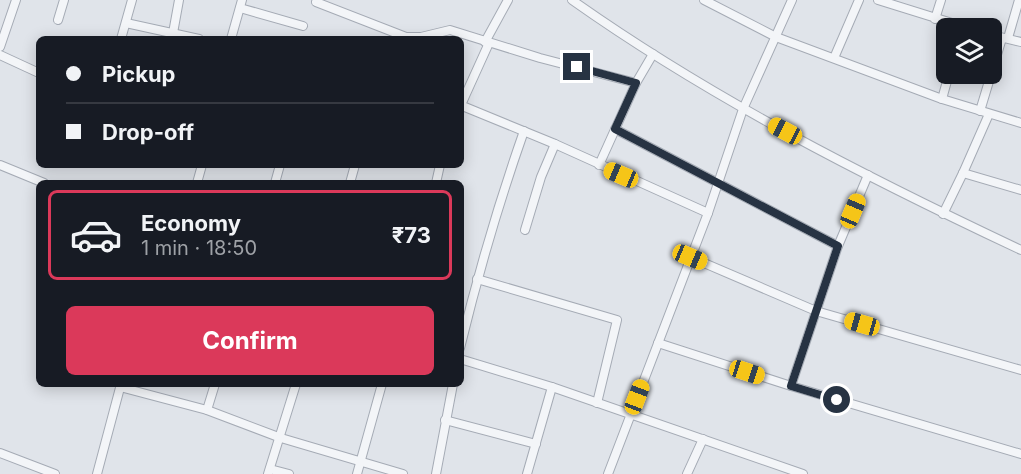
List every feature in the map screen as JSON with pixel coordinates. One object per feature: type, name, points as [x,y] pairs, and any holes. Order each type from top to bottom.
[{"type":"street","points":[[0,47],[16,0]]},
{"type":"street","points":[[58,20],[64,0]]},
{"type":"street","points":[[122,36],[132,0]]},
{"type":"street","points":[[173,33],[180,0]]},
{"type":"street","points":[[464,99],[487,42],[508,0]]},
{"type":"street","points":[[704,0],[776,37],[942,99],[1021,123]]},
{"type":"street","points":[[608,474],[708,213],[743,109],[792,0]]},
{"type":"street","points":[[834,58],[859,0]]},
{"type":"street","points":[[878,0],[935,19],[941,0]]},
{"type":"street","points":[[576,1],[653,54],[743,109],[943,214],[1021,250]]},
{"type":"street","points":[[943,214],[963,173],[984,112],[1005,38],[1020,1]]},
{"type":"street","points":[[316,2],[403,36]]},
{"type":"street","points":[[232,36],[241,4],[303,26]]},
{"type":"street","points":[[126,23],[186,36]]},
{"type":"street","points":[[429,36],[450,30],[636,83]]},
{"type":"street","points":[[1002,37],[1021,42]]},
{"type":"street","points":[[599,165],[636,83],[653,54]]},
{"type":"street","points":[[0,55],[36,72]]},
{"type":"street","points":[[942,99],[946,84]]},
{"type":"street","points":[[464,107],[555,144],[708,213]]},
{"type":"street","points":[[615,129],[838,246]]},
{"type":"street","points":[[464,332],[499,203],[524,131]]},
{"type":"street","points":[[525,230],[541,177],[555,144]]},
{"type":"street","points":[[0,165],[37,180]]},
{"type":"street","points":[[963,173],[1021,190]]},
{"type":"street","points":[[791,386],[838,246],[868,175]]},
{"type":"street","points":[[690,257],[816,311],[1021,370]]},
{"type":"street","points":[[477,279],[617,320],[597,403]]},
{"type":"street","points":[[658,343],[791,386],[1021,454]]},
{"type":"street","points":[[464,360],[552,387],[803,474]]},
{"type":"street","points":[[97,474],[120,387]]},
{"type":"street","points":[[123,387],[207,411],[360,463],[403,474]]},
{"type":"street","points":[[207,411],[214,387]]},
{"type":"street","points":[[289,474],[269,471],[295,387]]},
{"type":"street","points":[[357,474],[381,387]]},
{"type":"street","points":[[436,474],[452,387]]},
{"type":"street","points":[[527,474],[552,387]]},
{"type":"street","points":[[445,420],[536,444]]},
{"type":"street","points":[[687,474],[703,439]]},
{"type":"street","points":[[0,453],[55,474]]},
{"type":"route","points":[[577,67],[636,83],[615,129],[838,246],[791,386],[837,400]]}]
